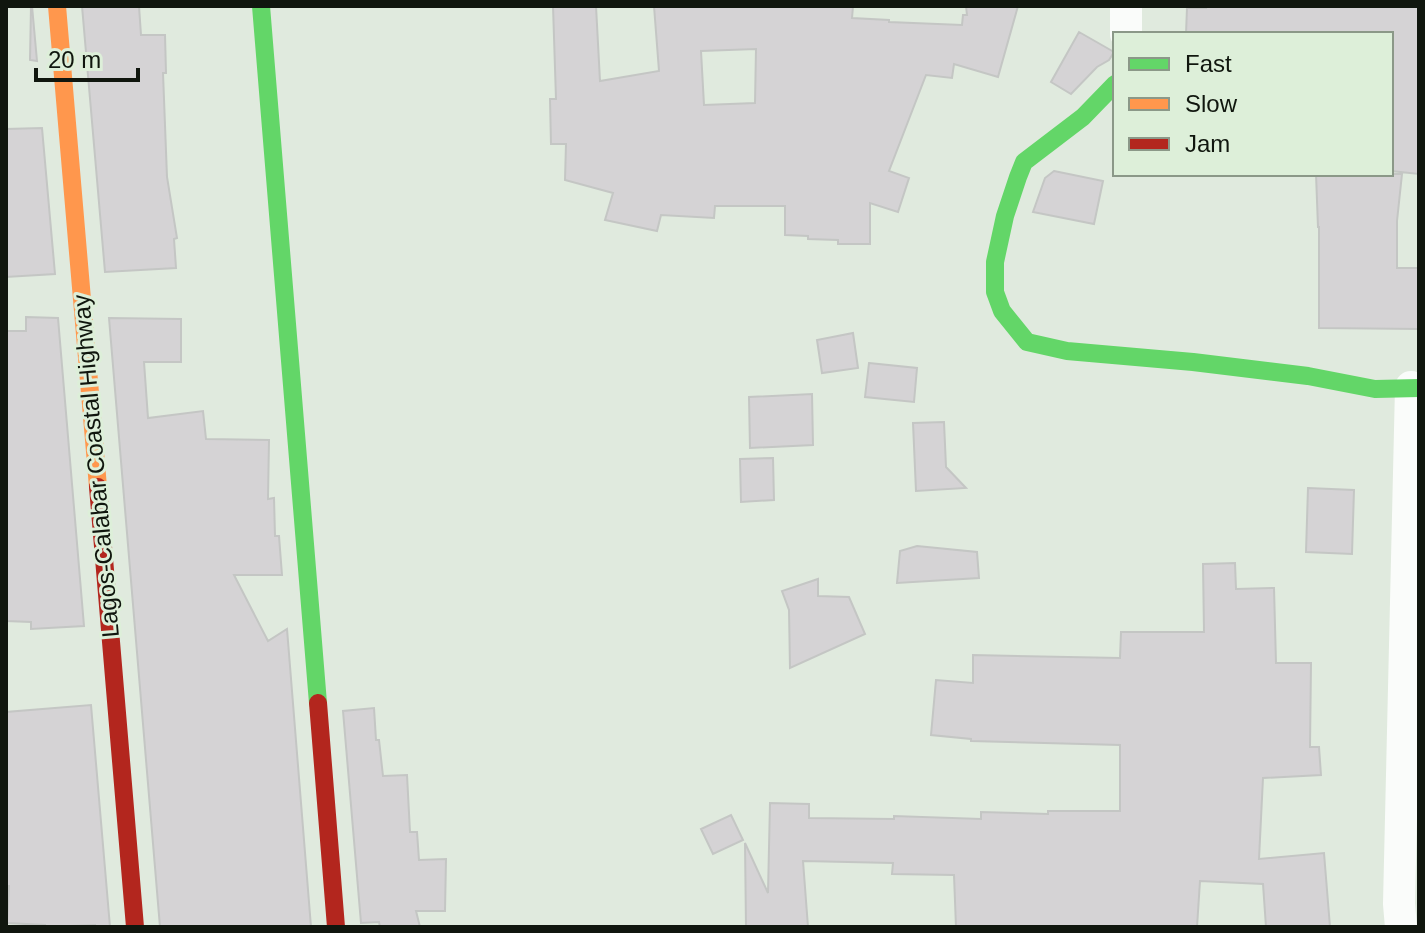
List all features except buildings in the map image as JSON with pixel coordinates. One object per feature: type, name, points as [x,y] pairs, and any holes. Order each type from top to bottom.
[{"type":"main road","name":"Lagos-Calabar Coastal Highway","points":[[57,6],[135,927]]},
{"type":"main road","points":[[261,6],[336,927]]},
{"type":"main road","points":[[1113,86],[1083,117],[1024,162],[1018,177],[995,262],[995,292],[1002,311],[1027,342],[1067,351],[1308,376],[1375,389],[1415,387]]},
{"type":"street","points":[[1126,6],[1126,32]]},
{"type":"street","points":[[1401,927],[1399,889],[1415,387]]},
{"type":"traffic: fast","points":[[261,6],[318,703]]},
{"type":"traffic: fast","points":[[1113,86],[1083,117],[1024,162],[1018,177],[995,262],[995,292],[1002,311],[1027,342],[1067,351],[1308,376],[1375,389],[1419,388]]},
{"type":"traffic: slow","points":[[57,6],[98,487]]},
{"type":"traffic: jam","points":[[98,487],[135,927]]},
{"type":"traffic: jam","points":[[318,703],[336,927]]}]
